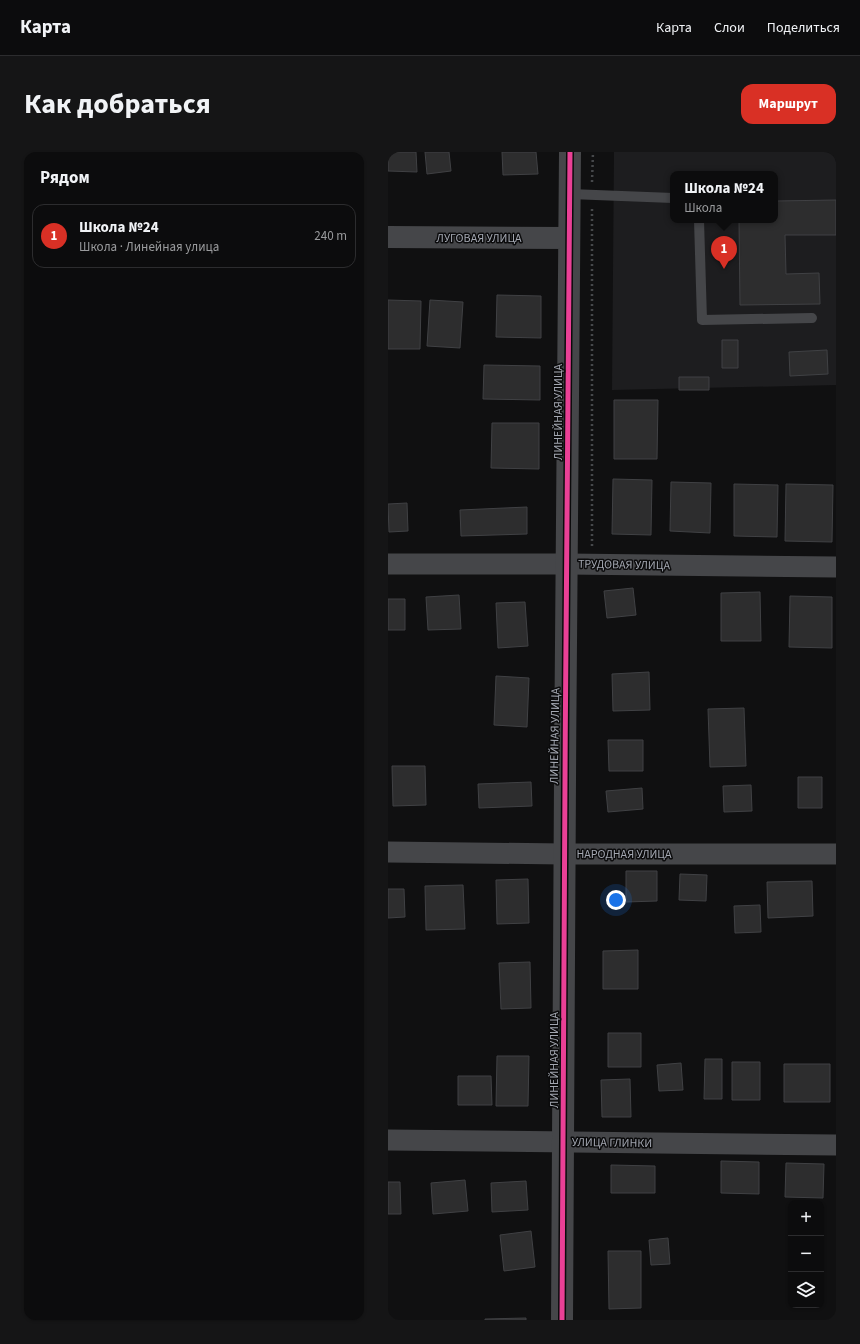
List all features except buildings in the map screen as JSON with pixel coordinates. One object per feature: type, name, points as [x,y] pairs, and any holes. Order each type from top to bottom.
[{"type":"street","name":"ЛИНЕЙНАЯ УЛИЦА","points":[[562,1320],[570,152]]},
{"type":"street","name":"ЛУГОВАЯ УЛИЦА","points":[[388,237],[569,238]]},
{"type":"street","name":"ТРУДОВАЯ УЛИЦА","points":[[388,564],[592,564],[836,567]]},
{"type":"street","name":"НАРОДНАЯ УЛИЦА","points":[[388,852],[564,854],[836,854]]},
{"type":"street","name":"УЛИЦА ГЛИНКИ","points":[[388,1140],[836,1145]]},
{"type":"lane","points":[[570,194],[670,198]]},
{"type":"lane","points":[[699,223],[702,320],[812,318]]},
{"type":"path","points":[[592,152],[592,564]]},
{"type":"shaded area","points":[[614,152],[836,152],[836,385],[612,390]]},
{"type":"cycle path","points":[[562,1320],[570,152]]},
{"type":"place","name":"Школа №24","points":[[724,269]]}]
